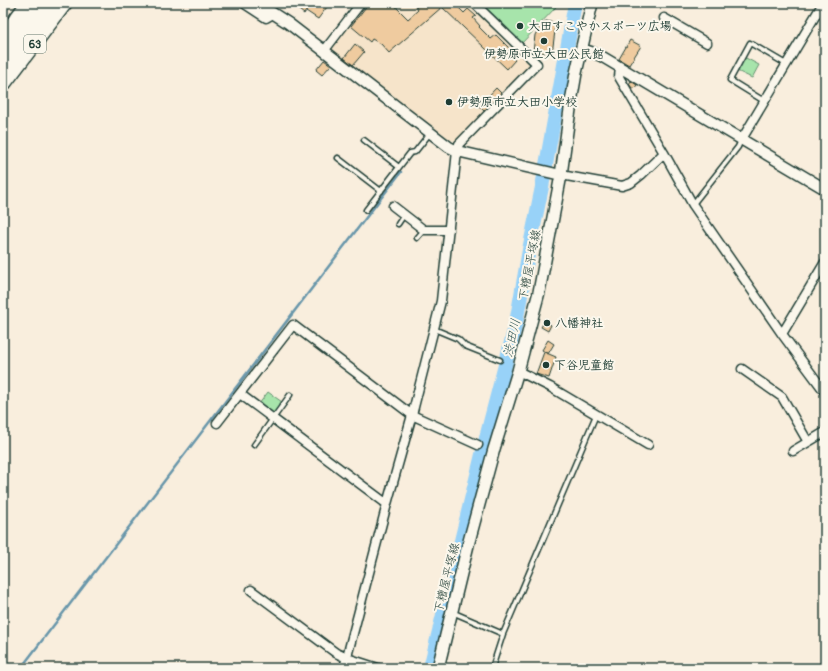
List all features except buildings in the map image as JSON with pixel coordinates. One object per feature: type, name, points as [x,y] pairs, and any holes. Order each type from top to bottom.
[{"type":"highway","points":[[3,54],[42,3]]},
{"type":"highway","points":[[3,70],[54,3]]},
{"type":"main road","name":"63","points":[[3,35],[27,3]]},
{"type":"main road","name":"63","points":[[3,86],[66,3]]},
{"type":"main road","name":"下糟屋平塚線","points":[[438,668],[468,545],[539,292],[557,174],[581,49],[592,3]]},
{"type":"street","points":[[243,3],[266,18],[273,14]]},
{"type":"street","points":[[257,3],[288,23],[430,133],[457,151],[557,174],[622,186],[631,183],[664,153]]},
{"type":"street","points":[[324,51],[361,3]]},
{"type":"street","points":[[344,668],[441,301],[459,144],[537,64],[474,3]]},
{"type":"street","points":[[742,139],[822,3]]},
{"type":"street","points":[[664,18],[707,43]]},
{"type":"street","points":[[581,49],[601,56],[825,189]]},
{"type":"street","points":[[620,68],[619,78],[664,153],[692,205],[782,334],[825,392]]},
{"type":"street","points":[[392,206],[424,230],[449,230]]},
{"type":"street","points":[[782,334],[825,262]]},
{"type":"street","points":[[217,423],[292,325],[412,415],[478,445]]},
{"type":"street","points":[[742,369],[782,397],[808,442]]},
{"type":"street","points":[[518,371],[550,387],[648,445]]},
{"type":"street","points":[[240,394],[387,504]]},
{"type":"street","points":[[793,451],[825,432]]},
{"type":"street","points":[[251,590],[336,653],[378,668]]},
{"type":"lane","points":[[764,101],[730,80],[750,43],[786,64]]},
{"type":"lane","points":[[366,210],[410,152],[415,152],[430,133]]},
{"type":"lane","points":[[692,205],[738,147],[742,139]]},
{"type":"lane","points":[[364,140],[399,167]]},
{"type":"lane","points":[[338,158],[381,191]]},
{"type":"lane","points":[[398,224],[404,215]]},
{"type":"lane","points":[[417,238],[424,230]]},
{"type":"lane","points":[[434,329],[458,339],[465,346],[500,360]]},
{"type":"lane","points":[[254,445],[290,395]]},
{"type":"lane","points":[[492,668],[503,634],[596,414]]},
{"type":"lane","points":[[452,612],[503,634]]},
{"type":"shaded area","name":"伊勢原市立大田小学校","points":[[365,3],[471,3],[532,61],[531,65],[459,141],[451,140],[330,48]]},
{"type":"green space","name":"大田すこやかスポーツ広場","points":[[479,3],[555,3],[556,7],[521,44]]},
{"type":"green space","points":[[744,57],[759,65],[752,78],[737,71]]},
{"type":"green space","points":[[268,392],[282,402],[273,414],[259,404]]},
{"type":"waterway","name":"渋田川","points":[[430,668],[487,434],[516,323],[575,3]]},
{"type":"waterway","points":[[21,668],[401,172]]},
{"type":"place","name":"大田すこやかスポーツ広場","points":[[520,26]]},
{"type":"place","name":"伊勢原市立大田公民館","points":[[544,41]]},
{"type":"place","name":"伊勢原市立大田小学校","points":[[449,102]]},
{"type":"place","name":"八幡神社","points":[[547,323]]},
{"type":"place","name":"下谷児童館","points":[[546,365]]}]
